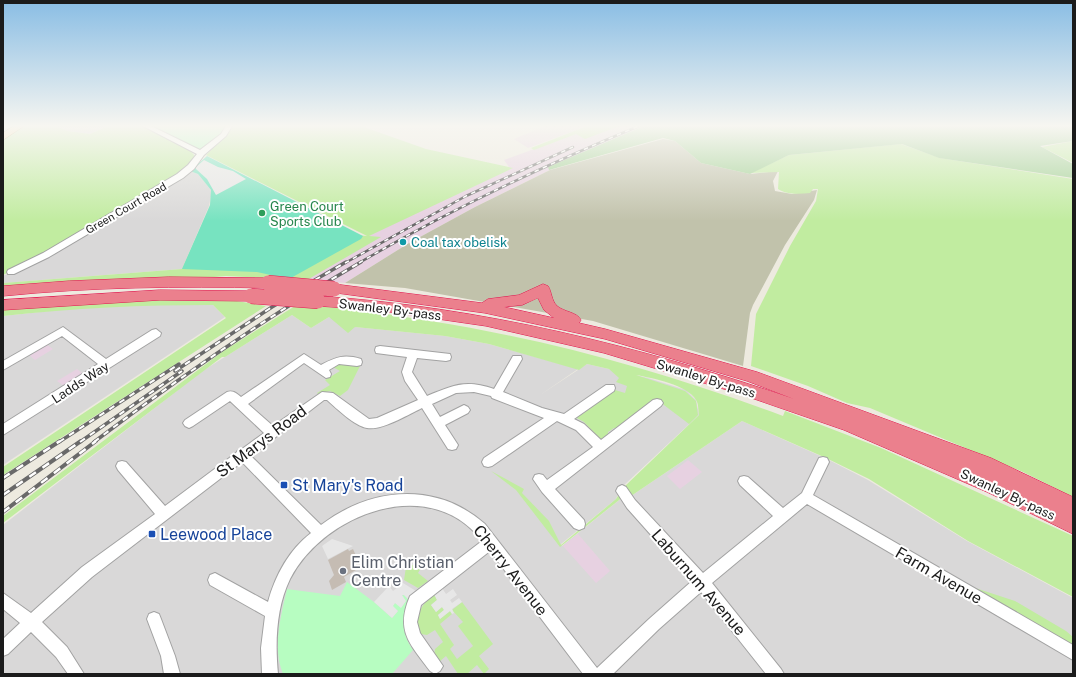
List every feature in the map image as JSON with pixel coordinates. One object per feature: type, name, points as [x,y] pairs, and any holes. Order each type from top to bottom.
[{"type":"highway","points":[[3,291],[86,285],[148,283],[268,283],[339,290],[368,289],[490,304],[522,300],[543,289],[545,302],[559,315],[677,355]]},
{"type":"highway","name":"Swanley By-pass","points":[[339,290],[485,308],[605,334],[751,376],[859,415],[985,464],[1073,506]]},
{"type":"highway","name":"Swanley By-pass","points":[[3,305],[152,296],[245,296],[376,305],[486,321],[612,349],[740,387],[850,425],[994,486],[1073,525]]},
{"type":"street","name":"Green Court Road","points":[[11,272],[46,255],[160,189],[191,167],[198,158]]},
{"type":"street","points":[[3,366],[63,331],[106,365]]},
{"type":"street","name":"Ladds Way","points":[[3,430],[156,333]]},
{"type":"street","points":[[380,350],[413,355],[446,357]]},
{"type":"street","points":[[413,355],[407,372],[409,378],[452,445]]},
{"type":"street","points":[[241,403],[304,358],[323,372],[338,360],[356,362]]},
{"type":"street","points":[[496,395],[517,359]]},
{"type":"street","name":"St Marys Road","points":[[3,649],[30,622],[87,572],[164,515],[242,454],[322,396],[329,396],[361,421],[368,424],[384,422],[425,402],[464,386],[478,388],[560,418],[580,427],[601,446]]},
{"type":"street","points":[[488,462],[610,388]]},
{"type":"street","points":[[189,423],[230,395],[241,403],[272,432]]},
{"type":"street","points":[[578,524],[543,483],[601,446],[656,403]]},
{"type":"street","points":[[438,423],[464,410]]},
{"type":"street","points":[[242,454],[320,533]]},
{"type":"street","points":[[602,674],[654,624],[702,582],[806,497],[824,462]]},
{"type":"street","points":[[122,466],[164,515]]},
{"type":"street","points":[[744,481],[782,516]]},
{"type":"street","name":"Laburnum Avenue","points":[[622,491],[631,504],[702,582],[776,674]]},
{"type":"street","name":"Farm Avenue","points":[[806,497],[1073,653]]},
{"type":"street","name":"Cherry Avenue","points":[[270,674],[268,646],[272,612],[287,573],[302,552],[320,533],[352,513],[395,501],[420,499],[439,503],[459,511],[480,528],[592,674]]},
{"type":"street","points":[[435,666],[414,637],[410,622],[415,601],[491,542]]},
{"type":"street","points":[[215,580],[272,612]]},
{"type":"street","points":[[3,600],[48,637],[63,652],[76,674]]},
{"type":"street","points":[[154,619],[168,656],[172,674]]},
{"type":"shaded area","points":[[511,158],[580,158],[550,170],[475,207],[409,243],[345,283],[289,279],[368,236],[509,167],[504,160]]},
{"type":"shaded area","points":[[595,158],[695,158],[701,163],[750,174],[778,171],[773,181],[775,191],[792,194],[817,190],[814,200],[785,245],[753,305],[750,313],[743,366],[593,321],[405,288],[345,283],[409,243],[475,207],[550,170]]},
{"type":"shaded area","points":[[204,160],[218,167],[233,171],[246,179],[216,195],[207,179],[196,169],[196,167]]},
{"type":"shaded area","points":[[190,171],[198,174],[211,190],[211,196],[209,206],[182,269],[3,283],[3,276],[46,255],[92,228],[151,200],[151,196]]},
{"type":"shaded area","points":[[145,305],[213,305],[225,317],[3,465],[3,316],[76,308]]},
{"type":"shaded area","points":[[292,315],[311,328],[329,317],[355,327],[445,336],[489,344],[578,369],[540,395],[587,364],[648,378],[686,390],[696,400],[699,415],[622,487],[616,499],[561,544],[562,546],[628,493],[631,496],[742,421],[825,458],[868,480],[967,541],[1073,598],[1073,674],[3,674],[3,525],[204,370]]},
{"type":"shaded area","points":[[46,344],[53,349],[35,360],[29,355]]},
{"type":"shaded area","points":[[77,369],[83,374],[64,386],[57,381]]},
{"type":"shaded area","points":[[688,460],[702,472],[680,489],[667,476]]},
{"type":"shaded area","points":[[578,534],[610,571],[596,583],[563,546]]},
{"type":"shaded area","points":[[332,539],[353,546],[328,559],[322,546]]},
{"type":"shaded area","points":[[403,583],[416,591],[409,600],[402,595],[406,601],[401,608],[395,603],[393,606],[398,611],[392,618],[374,602],[389,586],[393,591]]},
{"type":"shaded area","points":[[442,588],[446,594],[453,589],[457,595],[450,600],[452,603],[459,598],[462,602],[452,609],[454,613],[452,614],[450,611],[440,619],[438,615],[444,610],[442,607],[436,612],[431,605],[437,600],[434,594]]},
{"type":"green space","points":[[3,158],[194,158],[188,167],[162,186],[45,254],[3,275]]},
{"type":"green space","name":"Green Court Sports Club","points":[[205,158],[210,158],[363,236],[361,239],[289,279],[257,272],[182,269],[210,205],[211,190],[198,174],[190,171]]},
{"type":"green space","points":[[211,158],[465,158],[513,168],[369,236],[381,237],[307,280],[226,276],[156,282],[3,291],[3,283],[182,269],[211,205],[344,234],[367,236]]},
{"type":"green space","points":[[570,158],[593,158],[549,170],[548,167]]},
{"type":"green space","points":[[695,158],[784,158],[750,174],[701,163]]},
{"type":"green space","points":[[784,158],[939,158],[1073,179],[1073,497],[1023,472],[870,408],[847,403],[808,386],[751,366],[756,314],[790,246],[816,201],[818,189],[813,189],[810,193],[789,193],[778,189],[779,172],[751,173]]},
{"type":"green space","points":[[939,158],[1061,158],[1073,164],[1073,178]]},
{"type":"green space","points":[[1063,158],[1073,158],[1073,163]]},
{"type":"green space","points":[[158,300],[237,301],[266,306],[3,475],[3,467],[226,318],[213,305],[108,308],[3,316],[3,309]]},
{"type":"green space","points":[[295,306],[363,310],[520,338],[565,348],[653,372],[740,400],[783,416],[785,411],[881,448],[1073,536],[1073,597],[968,541],[869,479],[826,458],[742,421],[631,496],[628,493],[560,547],[516,490],[491,471],[524,489],[522,493],[549,521],[561,545],[616,499],[623,488],[699,415],[697,402],[692,395],[678,386],[636,375],[685,391],[696,401],[698,415],[689,424],[656,399],[645,406],[644,411],[638,411],[619,428],[614,428],[608,432],[608,437],[601,440],[584,422],[573,416],[581,415],[592,407],[592,404],[611,391],[615,390],[625,393],[627,386],[616,382],[619,378],[609,369],[587,364],[579,370],[489,344],[445,336],[355,327],[348,333],[329,317],[311,328],[292,315],[225,357],[222,357],[3,523],[3,516],[222,352]]},
{"type":"green space","points":[[338,364],[360,366],[348,390],[340,396],[330,391],[318,394],[317,393],[330,385],[325,380],[340,371],[333,367]]},
{"type":"green space","points":[[416,564],[421,568],[418,573],[428,581],[418,588],[404,580],[406,567]]},
{"type":"green space","points":[[347,582],[374,602],[392,618],[398,611],[392,606],[395,603],[401,607],[406,601],[401,596],[404,595],[409,600],[405,613],[404,626],[406,638],[413,650],[392,674],[283,674],[278,653],[278,642],[280,621],[287,589],[340,596]]},
{"type":"green space","points":[[960,583],[1015,601],[1066,631],[1073,637],[1073,649]]},
{"type":"green space","points":[[434,594],[437,600],[431,605],[436,612],[442,607],[444,610],[438,615],[440,619],[450,611],[452,614],[440,624],[454,645],[450,649],[457,659],[473,646],[458,626],[463,622],[452,610],[462,602],[493,644],[479,656],[489,669],[484,674],[477,665],[467,674],[458,674],[446,656],[439,662],[434,655],[435,649],[443,642],[435,630],[427,635],[421,634],[417,623],[419,612]]},
{"type":"building","name":"Elim Christian Centre","points":[[348,549],[349,551],[353,549],[361,567],[344,577],[346,582],[332,590],[329,581],[334,575],[328,560]]},
{"type":"railway","points":[[345,263],[466,196],[550,158]]},
{"type":"railway","points":[[359,263],[462,207],[566,158]]},
{"type":"railway","points":[[294,292],[346,262]]},
{"type":"railway","points":[[94,442],[225,348],[292,304],[361,262]]},
{"type":"railway","points":[[175,371],[272,307],[300,291]]},
{"type":"railway","points":[[59,442],[179,364]]},
{"type":"railway","points":[[80,442],[182,371]]},
{"type":"railway","points":[[3,478],[60,441]]},
{"type":"railway","points":[[3,495],[81,441]]},
{"type":"railway","points":[[3,512],[96,441]]},
{"type":"place","name":"Green Court Sports Club","points":[[262,213]]},
{"type":"place","name":"Coal tax obelisk","points":[[403,242]]},
{"type":"place","name":"St Mary's Road","points":[[284,485]]},
{"type":"place","name":"Leewood Place","points":[[152,534]]},
{"type":"place","name":"Elim Christian Centre","points":[[343,571]]}]
